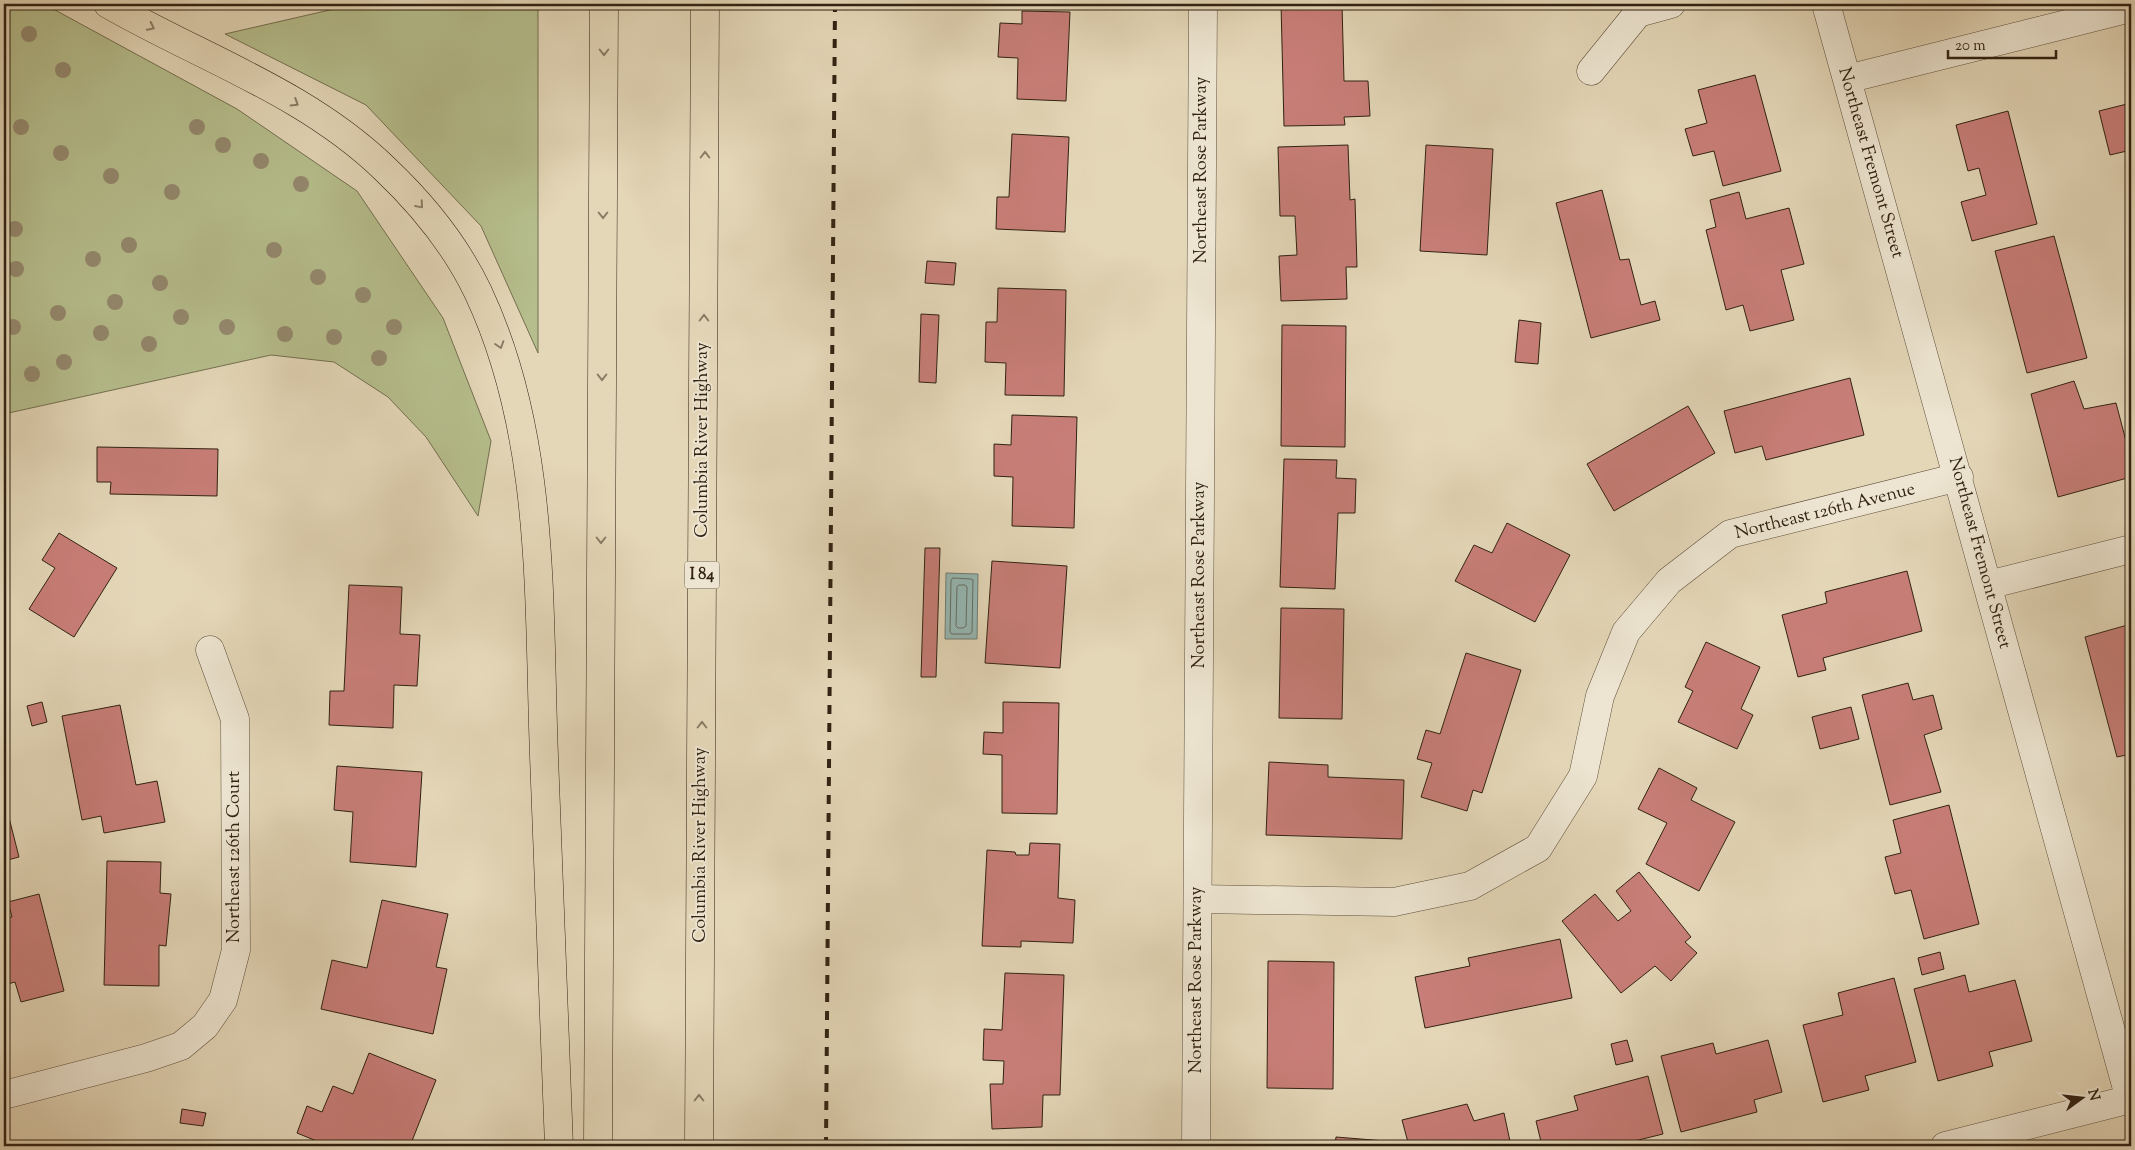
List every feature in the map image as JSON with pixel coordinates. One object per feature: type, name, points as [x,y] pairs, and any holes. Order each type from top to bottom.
[{"type":"highway","points":[[108,4],[224,63],[291,100],[340,132],[383,167],[420,205],[450,244],[477,289],[498,338],[514,391],[526,444],[536,540],[559,1146]]},
{"type":"highway","points":[[598,1146],[604,4]]},
{"type":"highway","name":"Columbia River Highway","points":[[699,1146],[706,4]]},
{"type":"street","name":"Northeast Rose Parkway","points":[[1196,1146],[1203,4]]},
{"type":"street","points":[[1591,71],[1638,13],[1671,4]]},
{"type":"street","name":"Northeast Fremont Street","points":[[1826,4],[2131,1101]]},
{"type":"street","points":[[1847,79],[2131,8]]},
{"type":"street","name":"Northeast 126th Avenue","points":[[1198,899],[1394,902],[1470,886],[1538,848],[1583,776],[1600,696],[1626,632],[1669,581],[1730,534],[1959,477]]},
{"type":"street","points":[[1988,585],[2131,549]]},
{"type":"street","name":"Northeast 126th Court","points":[[4,1096],[146,1058],[181,1046],[205,1026],[223,1000],[236,950],[235,719],[210,650]]},
{"type":"street","points":[[1946,1146],[2131,1101]]},
{"type":"green space","points":[[4,4],[44,4],[237,109],[357,191],[443,318],[491,441],[478,516],[426,437],[388,397],[334,362],[271,355],[4,414]]},
{"type":"green space","points":[[356,4],[538,4],[538,353],[481,226],[366,105],[225,34]]},
{"type":"water","points":[[946,573],[978,574],[977,639],[945,639]]},
{"type":"building","points":[[1281,4],[1342,4],[1344,81],[1368,81],[1370,116],[1344,117],[1345,125],[1284,126]]},
{"type":"building","points":[[1022,11],[1070,12],[1066,101],[1017,99],[1018,58],[998,57],[1000,23],[1022,24]]},
{"type":"building","points":[[1755,75],[1781,171],[1723,186],[1714,151],[1693,156],[1685,129],[1707,123],[1698,90]]},
{"type":"building","points":[[2131,103],[2131,150],[2110,155],[2099,111]]},
{"type":"building","points":[[2008,111],[2037,224],[1972,241],[1961,202],[1986,195],[1979,168],[1968,171],[1956,125]]},
{"type":"building","points":[[1012,134],[1069,137],[1065,232],[996,229],[997,197],[1009,197]]},
{"type":"building","points":[[1348,145],[1350,200],[1355,199],[1357,267],[1346,267],[1347,299],[1281,301],[1279,256],[1297,255],[1295,216],[1280,216],[1278,147]]},
{"type":"building","points":[[1426,145],[1493,149],[1487,255],[1420,251]]},
{"type":"building","points":[[1602,190],[1620,260],[1629,259],[1641,305],[1655,301],[1660,320],[1591,338],[1556,203]]},
{"type":"building","points":[[1739,192],[1746,219],[1789,208],[1804,264],[1781,270],[1794,320],[1750,331],[1743,305],[1726,310],[1706,230],[1716,227],[1710,200]]},
{"type":"building","points":[[2054,236],[2087,358],[2027,373],[1995,251]]},
{"type":"building","points":[[927,261],[956,263],[954,285],[925,283]]},
{"type":"building","points":[[998,288],[1066,290],[1064,396],[1005,395],[1006,363],[985,362],[986,322],[997,322]]},
{"type":"building","points":[[921,314],[939,315],[936,383],[919,382]]},
{"type":"building","points":[[1519,320],[1541,323],[1538,364],[1515,362]]},
{"type":"building","points":[[1282,325],[1346,326],[1345,447],[1281,446]]},
{"type":"building","points":[[1850,378],[1864,435],[1766,460],[1762,446],[1735,453],[1724,411]]},
{"type":"building","points":[[2074,381],[2084,409],[2116,403],[2131,460],[2131,477],[2058,497],[2031,394]]},
{"type":"building","points":[[1688,406],[1715,453],[1614,511],[1587,464]]},
{"type":"building","points":[[1012,415],[1077,417],[1074,528],[1012,526],[1013,477],[994,476],[994,444],[1011,445]]},
{"type":"building","points":[[97,447],[218,449],[217,496],[110,494],[111,482],[97,482]]},
{"type":"building","points":[[1284,459],[1337,460],[1336,478],[1356,479],[1355,513],[1338,513],[1335,589],[1280,587]]},
{"type":"building","points":[[2131,482],[2131,501],[2126,483]]},
{"type":"building","points":[[1507,523],[1570,555],[1535,622],[1455,581],[1474,545],[1492,553]]},
{"type":"building","points":[[59,533],[117,568],[74,637],[29,609],[55,568],[42,560]]},
{"type":"building","points":[[925,548],[940,548],[936,677],[921,677]]},
{"type":"building","points":[[992,561],[1067,566],[1060,668],[985,663]]},
{"type":"building","points":[[1907,571],[1922,631],[1823,658],[1826,670],[1798,677],[1782,615],[1827,603],[1825,592]]},
{"type":"building","points":[[349,585],[402,587],[400,634],[420,635],[417,686],[394,685],[393,728],[329,725],[330,691],[344,691]]},
{"type":"building","points":[[1281,608],[1344,609],[1342,719],[1279,718]]},
{"type":"building","points":[[2131,624],[2131,754],[2117,757],[2085,637]]},
{"type":"building","points":[[1706,642],[1760,667],[1741,709],[1753,715],[1737,749],[1678,722],[1693,691],[1685,687]]},
{"type":"building","points":[[1466,653],[1521,670],[1482,793],[1473,790],[1467,811],[1421,797],[1432,763],[1417,759],[1426,730],[1440,734]]},
{"type":"building","points":[[1908,683],[1913,700],[1933,695],[1942,729],[1924,735],[1941,792],[1890,805],[1862,695]]},
{"type":"building","points":[[42,702],[47,722],[32,726],[27,706]]},
{"type":"building","points":[[1003,702],[1059,703],[1057,814],[1002,813],[1002,755],[983,754],[984,732],[1003,733]]},
{"type":"building","points":[[120,705],[136,785],[157,781],[165,822],[104,833],[101,816],[82,820],[62,716]]},
{"type":"building","points":[[1851,707],[1859,739],[1820,749],[1812,717]]},
{"type":"building","points":[[1269,762],[1328,765],[1328,777],[1404,780],[1402,839],[1266,835]]},
{"type":"building","points":[[337,766],[422,772],[416,867],[350,862],[353,812],[334,810]]},
{"type":"building","points":[[1659,768],[1697,788],[1691,800],[1735,822],[1699,891],[1646,864],[1667,823],[1638,809]]},
{"type":"building","points":[[4,798],[19,857],[4,861]]},
{"type":"building","points":[[1949,805],[1979,924],[1924,939],[1911,890],[1895,894],[1885,857],[1901,853],[1893,820]]},
{"type":"building","points":[[1030,843],[1060,844],[1058,898],[1075,900],[1073,943],[1021,941],[1021,947],[982,946],[987,850],[1015,852],[1016,855],[1029,855]]},
{"type":"building","points":[[107,861],[161,862],[160,893],[171,894],[166,946],[159,945],[159,986],[104,985]]},
{"type":"building","points":[[1639,872],[1691,937],[1685,942],[1697,953],[1671,981],[1655,966],[1621,993],[1562,921],[1595,894],[1618,921],[1631,911],[1616,891]]},
{"type":"building","points":[[39,894],[64,991],[21,1002],[15,982],[4,985],[4,919],[12,917],[8,902]]},
{"type":"building","points":[[382,900],[448,914],[436,967],[447,969],[433,1034],[321,1009],[332,960],[367,968]]},
{"type":"building","points":[[1560,939],[1572,998],[1425,1028],[1415,977],[1470,966],[1468,958]]},
{"type":"building","points":[[1940,952],[1944,969],[1922,975],[1918,958]]},
{"type":"building","points":[[1268,961],[1334,962],[1333,1089],[1267,1088]]},
{"type":"building","points":[[1005,973],[1064,975],[1060,1095],[1043,1095],[1042,1127],[992,1129],[990,1084],[1003,1084],[1004,1061],[983,1060],[984,1029],[1002,1030]]},
{"type":"building","points":[[1965,975],[1969,992],[2015,980],[2032,1041],[1989,1052],[1993,1066],[1938,1081],[1914,989]]},
{"type":"building","points":[[1894,978],[1916,1062],[1865,1076],[1869,1090],[1823,1102],[1803,1025],[1843,1015],[1838,993]]},
{"type":"building","points":[[1627,1040],[1633,1061],[1616,1065],[1611,1044]]},
{"type":"building","points":[[1768,1040],[1782,1092],[1754,1100],[1757,1112],[1681,1132],[1661,1056],[1713,1043],[1716,1054]]},
{"type":"building","points":[[369,1053],[436,1080],[410,1146],[317,1146],[319,1142],[297,1133],[307,1106],[322,1112],[333,1086],[353,1094]]},
{"type":"building","points":[[1648,1076],[1663,1134],[1614,1146],[1542,1146],[1536,1121],[1578,1110],[1574,1096]]},
{"type":"building","points":[[1467,1104],[1474,1121],[1504,1113],[1511,1146],[1409,1146],[1402,1120]]},
{"type":"building","points":[[182,1109],[206,1113],[203,1126],[180,1123]]},
{"type":"building","points":[[1336,1137],[1385,1141],[1384,1146],[1335,1146]]},
{"type":"railway","points":[[826,1146],[835,4]]}]
